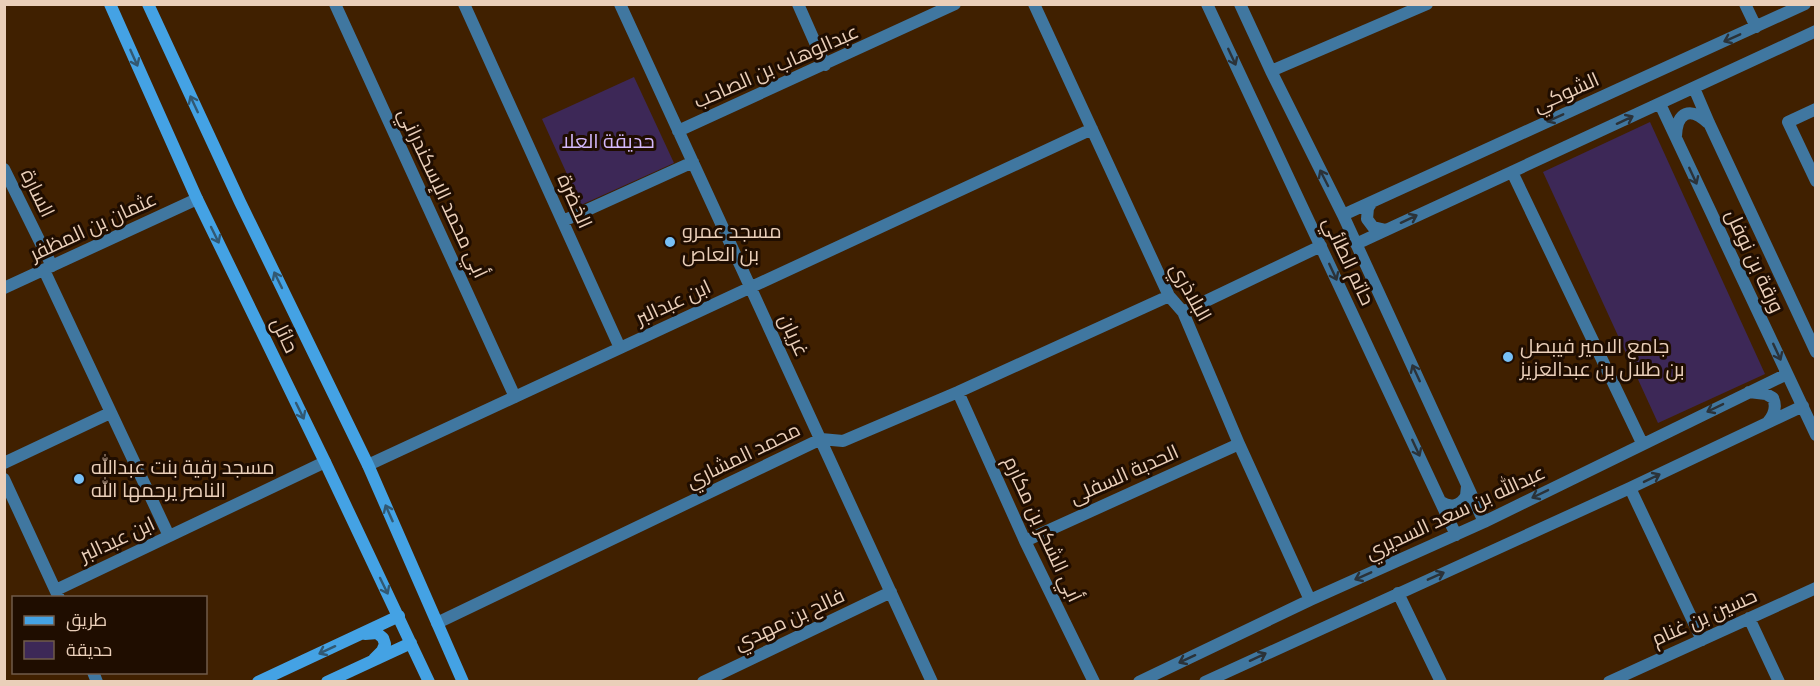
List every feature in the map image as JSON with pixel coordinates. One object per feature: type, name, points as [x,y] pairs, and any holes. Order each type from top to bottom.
[{"type":"street","name":"حائل","points":[[110,4],[197,199],[429,681]]},
{"type":"street","name":"حائل","points":[[148,4],[240,202],[368,465],[463,681]]},
{"type":"street","name":"أبي محمد الإسكندراني","points":[[335,4],[515,397]]},
{"type":"street","name":"الخضرة","points":[[464,4],[620,348]]},
{"type":"street","name":"غريان","points":[[620,4],[932,681]]},
{"type":"street","points":[[798,4],[825,65]]},
{"type":"street","name":"عبدالوهاب بن الصاحب","points":[[678,131],[955,4]]},
{"type":"street","name":"البلاذري","points":[[1034,4],[1169,296],[1183,312],[1239,444],[1310,600]]},
{"type":"street","name":"حاتم الطائي","points":[[1207,4],[1456,535]]},
{"type":"street","name":"حاتم الطائي","points":[[1240,4],[1343,215],[1484,522]]},
{"type":"street","points":[[1271,71],[1413,7],[1427,4]]},
{"type":"street","points":[[1745,4],[1756,27]]},
{"type":"street","name":"الشوكي","points":[[1343,215],[1805,4]]},
{"type":"street","points":[[1356,244],[1815,32]]},
{"type":"street","name":"ورقة بن نوفل","points":[[1694,88],[1815,352]]},
{"type":"street","name":"ورقة بن نوفل","points":[[1660,104],[1815,435]]},
{"type":"street","points":[[1815,110],[1788,122],[1815,181]]},
{"type":"street","points":[[1676,139],[1677,123],[1685,114],[1701,116],[1709,123]]},
{"type":"street","name":"ابن عبدالبر","points":[[368,465],[1092,129]]},
{"type":"street","points":[[562,221],[693,162]]},
{"type":"street","name":"السارة","points":[[4,169],[110,413],[169,536]]},
{"type":"street","points":[[1512,172],[1642,443]]},
{"type":"street","name":"عثمان بن المظفر","points":[[4,288],[197,199]]},
{"type":"street","points":[[1372,202],[1368,208],[1367,219],[1373,227],[1386,230]]},
{"type":"street","points":[[1183,312],[1321,246]]},
{"type":"street","name":"محمد المشاري","points":[[437,623],[821,439],[843,441],[958,392],[1169,296]]},
{"type":"street","name":"عبدالله بن سعد السديري","points":[[1139,681],[1310,600],[1484,522],[1787,374]]},
{"type":"street","name":"أبي الشكر بن مكارم","points":[[958,392],[1025,541],[1094,681]]},
{"type":"street","points":[[1749,392],[1766,394],[1773,398],[1775,410],[1768,422]]},
{"type":"street","points":[[1205,681],[1630,488],[1803,406]]},
{"type":"street","points":[[4,463],[110,413]]},
{"type":"street","name":"الحدبة السفلى","points":[[1025,541],[1239,444]]},
{"type":"street","name":"ابن عبدالبر","points":[[57,594],[169,536],[325,462]]},
{"type":"street","points":[[4,479],[57,594]]},
{"type":"street","points":[[1441,502],[1448,506],[1459,504],[1466,496],[1467,486]]},
{"type":"street","points":[[1630,488],[1702,640]]},
{"type":"street","name":"حسين بن غنام","points":[[1609,681],[1815,588]]},
{"type":"street","name":"فالح بن مهدي","points":[[703,681],[891,592]]},
{"type":"street","points":[[1398,593],[1441,681]]},
{"type":"street","points":[[258,681],[399,616]]},
{"type":"street","points":[[1749,618],[1779,681]]},
{"type":"street","points":[[357,636],[371,632],[383,638],[385,644],[382,651],[371,662]]},
{"type":"street","points":[[327,681],[411,643]]},
{"type":"green space","name":"حديقة العلا","points":[[634,77],[674,163],[581,205],[542,119]]},
{"type":"green space","points":[[1650,122],[1765,374],[1658,423],[1543,172]]},
{"type":"place","name":"مسجد عمرو بن العاص","points":[[670,242]]},
{"type":"place","name":"جامع الامير فيبصل بن طلال بن عبدالعزيز","points":[[1508,357]]},
{"type":"place","name":"مسجد رقية بنت عبدالله الناصر يرحمها الله","points":[[79,479]]}]
